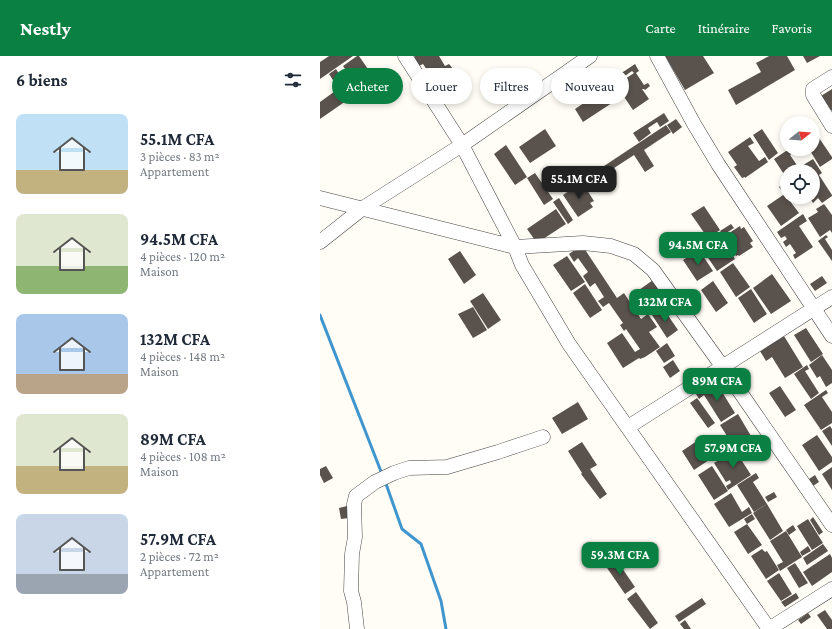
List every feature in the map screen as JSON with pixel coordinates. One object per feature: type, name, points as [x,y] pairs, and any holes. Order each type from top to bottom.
[{"type":"street","points":[[405,56],[462,145],[515,247],[522,265],[569,344],[769,629],[832,589]]},
{"type":"street","points":[[657,56],[694,124],[718,164],[832,336]]},
{"type":"street","points":[[320,242],[364,208],[462,145],[586,57]]},
{"type":"street","points":[[832,77],[813,89],[813,95],[832,126]]},
{"type":"street","points":[[320,198],[515,247],[583,242],[611,246],[634,254],[653,270],[722,366],[832,525]]},
{"type":"street","points":[[628,427],[832,296]]},
{"type":"street","points":[[357,629],[357,621],[351,591],[352,554],[355,537],[354,504],[356,496],[375,482],[409,468],[447,467],[543,437]]},
{"type":"building","points":[[329,56],[353,56],[336,68],[332,68],[332,71],[320,79],[320,62]]},
{"type":"building","points":[[359,56],[367,68],[344,68],[343,66]]},
{"type":"building","points":[[439,56],[445,66],[449,64],[452,68],[426,68],[423,64],[419,66],[414,57]]},
{"type":"building","points":[[665,56],[703,56],[714,73],[685,90]]},
{"type":"building","points":[[769,56],[787,56],[795,70],[736,105],[728,90],[761,72],[756,63]]},
{"type":"building","points":[[803,56],[820,56],[807,63]]},
{"type":"building","points":[[635,64],[639,71],[636,73],[644,85],[648,83],[650,86],[645,90],[642,89],[649,99],[633,110],[629,104],[629,76],[634,73],[632,71],[629,73],[629,68]]},
{"type":"building","points":[[332,72],[332,79],[329,74]]},
{"type":"building","points":[[832,89],[832,110],[830,112],[821,96]]},
{"type":"building","points":[[332,93],[332,104],[342,104],[320,119],[320,102]]},
{"type":"building","points":[[582,104],[610,104],[583,122],[575,109]]},
{"type":"building","points":[[664,113],[669,121],[660,127],[657,122],[648,128],[651,133],[639,142],[633,133]]},
{"type":"building","points":[[676,119],[682,127],[673,134],[667,125]]},
{"type":"building","points":[[666,125],[671,132],[644,150],[654,166],[645,172],[634,155],[608,172],[604,166]]},
{"type":"building","points":[[545,129],[556,146],[530,163],[519,147]]},
{"type":"building","points":[[762,129],[778,153],[769,160],[753,135]]},
{"type":"building","points":[[750,137],[754,143],[748,146],[759,161],[765,157],[768,162],[745,178],[742,178],[734,167],[737,165],[728,152]]},
{"type":"building","points":[[820,139],[832,159],[820,167],[820,164],[818,164],[813,156],[820,156]]},
{"type":"building","points":[[506,145],[527,177],[515,185],[494,154]]},
{"type":"building","points":[[780,155],[791,156],[796,164],[780,164],[780,168],[774,159]]},
{"type":"building","points":[[813,159],[816,164],[805,164]]},
{"type":"building","points":[[535,173],[553,199],[544,205],[527,178]]},
{"type":"building","points":[[820,177],[832,195],[822,203],[820,200]]},
{"type":"building","points":[[578,185],[581,189],[585,187],[594,201],[590,203],[593,207],[578,217],[563,195]]},
{"type":"building","points":[[780,197],[780,204],[792,204],[799,213],[781,226],[767,206]]},
{"type":"building","points":[[559,198],[573,220],[568,224],[553,202]]},
{"type":"building","points":[[824,204],[832,215],[832,233],[830,230],[820,237],[808,218],[818,212],[816,209]]},
{"type":"building","points":[[704,206],[720,230],[717,232],[735,259],[717,271],[696,240],[705,234],[691,214]]},
{"type":"building","points":[[556,209],[566,224],[537,243],[527,229]]},
{"type":"building","points":[[803,214],[807,221],[799,226],[813,247],[795,259],[793,255],[796,253],[790,244],[786,247],[783,242],[787,239],[785,236],[781,238],[777,232]]},
{"type":"building","points":[[731,224],[734,228],[723,235],[720,231]]},
{"type":"building","points":[[740,226],[741,229],[744,227],[753,241],[750,243],[753,247],[739,256],[736,256],[728,244],[731,242],[726,235]]},
{"type":"building","points":[[826,235],[828,237],[825,239],[832,250],[832,261],[818,241]]},
{"type":"building","points":[[582,245],[617,298],[624,293],[641,319],[648,314],[657,327],[649,332],[660,347],[645,357],[639,358],[623,368],[607,343],[622,333],[635,352],[640,349],[626,329],[624,331],[620,325],[623,323],[609,303],[603,307],[598,301],[604,297],[595,283],[590,287],[583,276],[588,272],[578,258],[574,262],[569,254]]},
{"type":"building","points":[[699,250],[713,271],[697,281],[683,260]]},
{"type":"building","points":[[460,251],[476,275],[464,284],[448,259]]},
{"type":"building","points":[[567,256],[585,282],[571,291],[553,265]]},
{"type":"building","points":[[733,263],[750,287],[736,297],[720,272]]},
{"type":"building","points":[[772,274],[791,301],[771,314],[753,288]]},
{"type":"building","points":[[822,276],[827,283],[815,291],[810,284]]},
{"type":"building","points":[[653,280],[661,291],[655,295],[660,302],[644,313],[632,295]]},
{"type":"building","points":[[713,281],[728,303],[716,312],[701,290]]},
{"type":"building","points":[[585,284],[602,310],[590,318],[573,293]]},
{"type":"building","points":[[751,289],[767,314],[754,323],[738,298]]},
{"type":"building","points":[[483,293],[501,320],[488,329],[470,301]]},
{"type":"building","points":[[473,307],[487,330],[473,338],[458,314]]},
{"type":"building","points":[[663,308],[678,330],[667,338],[652,315]]},
{"type":"building","points":[[806,328],[823,354],[811,362],[794,335]]},
{"type":"building","points":[[784,336],[803,367],[785,378],[772,357],[766,361],[760,351]]},
{"type":"building","points":[[667,343],[675,356],[664,363],[656,351]]},
{"type":"building","points":[[822,355],[832,370],[832,383],[826,387],[820,376],[817,378],[809,365]]},
{"type":"building","points":[[673,360],[680,371],[670,378],[663,367]]},
{"type":"building","points":[[807,365],[809,369],[805,371],[819,393],[811,399],[794,374]]},
{"type":"building","points":[[713,382],[717,388],[719,387],[735,413],[721,422],[704,395],[699,399],[696,394]]},
{"type":"building","points":[[780,386],[796,410],[785,417],[769,393]]},
{"type":"building","points":[[826,390],[828,393],[822,397],[832,412],[832,423],[821,430],[804,405]]},
{"type":"building","points":[[697,398],[715,423],[708,428],[690,403]]},
{"type":"building","points":[[578,402],[588,419],[562,434],[552,418]]},
{"type":"building","points":[[738,414],[751,436],[734,447],[720,425]]},
{"type":"building","points":[[830,426],[832,429],[832,446],[822,431]]},
{"type":"building","points":[[817,435],[832,457],[832,462],[819,471],[802,445]]},
{"type":"building","points":[[700,439],[712,458],[694,470],[682,451]]},
{"type":"building","points":[[582,442],[597,465],[590,469],[607,494],[600,499],[581,474],[582,473],[568,451]]},
{"type":"building","points":[[735,450],[751,475],[728,490],[726,486],[731,483],[730,480],[726,482],[714,463]]},
{"type":"building","points":[[326,466],[333,478],[324,483],[320,475],[320,469]]},
{"type":"building","points":[[712,466],[728,491],[714,500],[698,475]]},
{"type":"building","points":[[832,467],[832,490],[822,474]]},
{"type":"building","points":[[756,473],[759,478],[753,482],[767,504],[754,512],[737,485]]},
{"type":"building","points":[[815,475],[819,482],[813,486],[809,479]]},
{"type":"building","points":[[774,492],[777,497],[768,502],[765,497]]},
{"type":"building","points":[[731,493],[742,512],[749,507],[752,513],[729,527],[714,504]]},
{"type":"building","points":[[767,504],[783,531],[770,540],[753,513]]},
{"type":"building","points":[[347,506],[349,518],[341,519],[339,508]]},
{"type":"building","points":[[752,514],[755,519],[747,524],[744,519]]},
{"type":"building","points":[[813,517],[823,532],[819,535],[810,520]]},
{"type":"building","points":[[808,519],[823,543],[812,550],[797,526]]},
{"type":"building","points":[[747,524],[762,545],[748,554],[734,532]]},
{"type":"building","points":[[793,525],[796,530],[789,535],[786,530]]},
{"type":"building","points":[[786,531],[802,557],[780,571],[777,565],[783,562],[770,541]]},
{"type":"building","points":[[823,544],[828,551],[807,565],[803,558]]},
{"type":"building","points":[[808,546],[811,551],[802,556],[800,552]]},
{"type":"building","points":[[762,549],[765,552],[767,551],[779,570],[766,579],[751,556]]},
{"type":"building","points":[[830,554],[832,558],[832,572],[812,586],[803,572]]},
{"type":"building","points":[[615,558],[635,587],[625,594],[605,565]]},
{"type":"building","points":[[795,563],[808,583],[799,588],[787,568]]},
{"type":"building","points":[[779,573],[792,594],[781,601],[767,581]]},
{"type":"building","points":[[636,592],[658,623],[650,629],[627,599]]},
{"type":"building","points":[[796,593],[799,598],[785,607],[781,602]]},
{"type":"building","points":[[702,598],[706,604],[679,622],[675,616]]},
{"type":"building","points":[[825,610],[832,620],[832,629],[827,629],[817,615]]},
{"type":"building","points":[[808,613],[811,617],[801,624],[798,620]]},
{"type":"building","points":[[685,620],[691,629],[684,629],[680,624]]},
{"type":"waterway","points":[[320,315],[382,474]]},
{"type":"waterway","points":[[385,481],[402,529],[421,544],[441,601],[446,629]]}]
